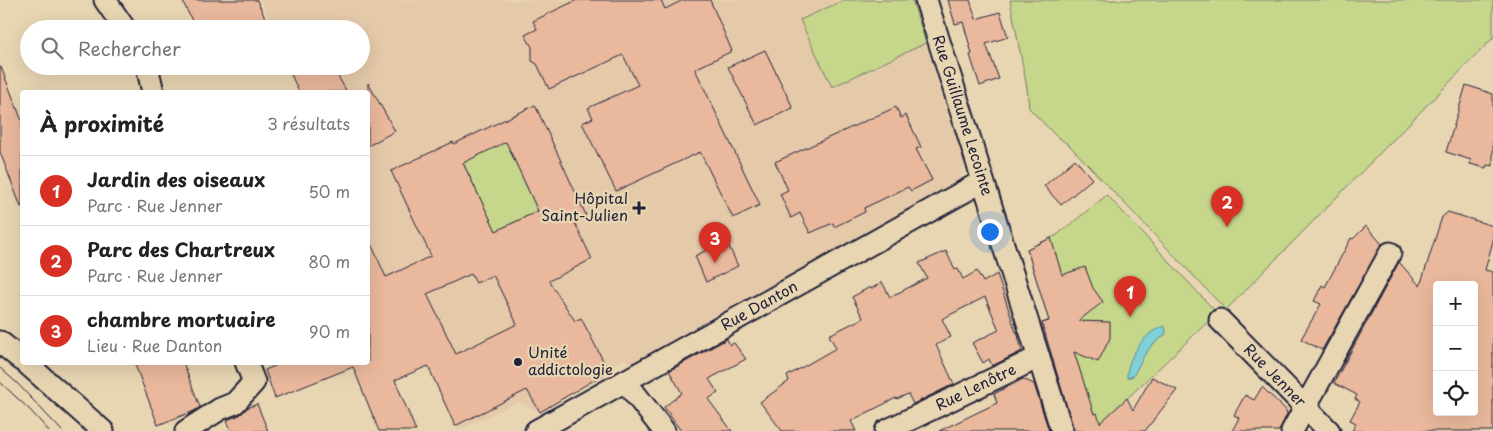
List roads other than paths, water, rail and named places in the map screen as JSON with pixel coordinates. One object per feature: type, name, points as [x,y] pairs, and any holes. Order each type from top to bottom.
[{"type":"street","points":[[105,0],[119,20]]},
{"type":"street","name":"Rue Guillaume Lecointe","points":[[926,0],[1062,431]]},
{"type":"street","points":[[149,75],[153,90]]},
{"type":"street","name":"Rue Danton","points":[[536,431],[983,181]]},
{"type":"street","points":[[1292,431],[1390,253]]},
{"type":"street","name":"Rue Jenner","points":[[1220,320],[1329,431]]},
{"type":"street","points":[[0,342],[20,358]]},
{"type":"street","name":"Rue Lenôtre","points":[[886,431],[1039,357]]},
{"type":"street","points":[[29,365],[103,431]]},
{"type":"street","points":[[186,431],[220,409],[235,403],[254,382],[247,365]]},
{"type":"street","points":[[625,381],[664,431]]},
{"type":"water","points":[[1164,326],[1166,329],[1165,335],[1151,346],[1133,376],[1127,378],[1130,363],[1138,347],[1150,334]]},
{"type":"tram line","points":[[0,368],[17,383],[62,431]]},
{"type":"tram line","points":[[0,382],[49,431]]},
{"type":"place","name":"Hôpital Saint-Julien","points":[[639,208]]},
{"type":"place","name":"Parc des Chartreux","points":[[1227,227]]},
{"type":"place","name":"chambre mortuaire","points":[[715,263]]},
{"type":"place","name":"Jardin des oiseaux","points":[[1130,317]]},
{"type":"place","name":"Unité addictologie","points":[[518,362]]}]
